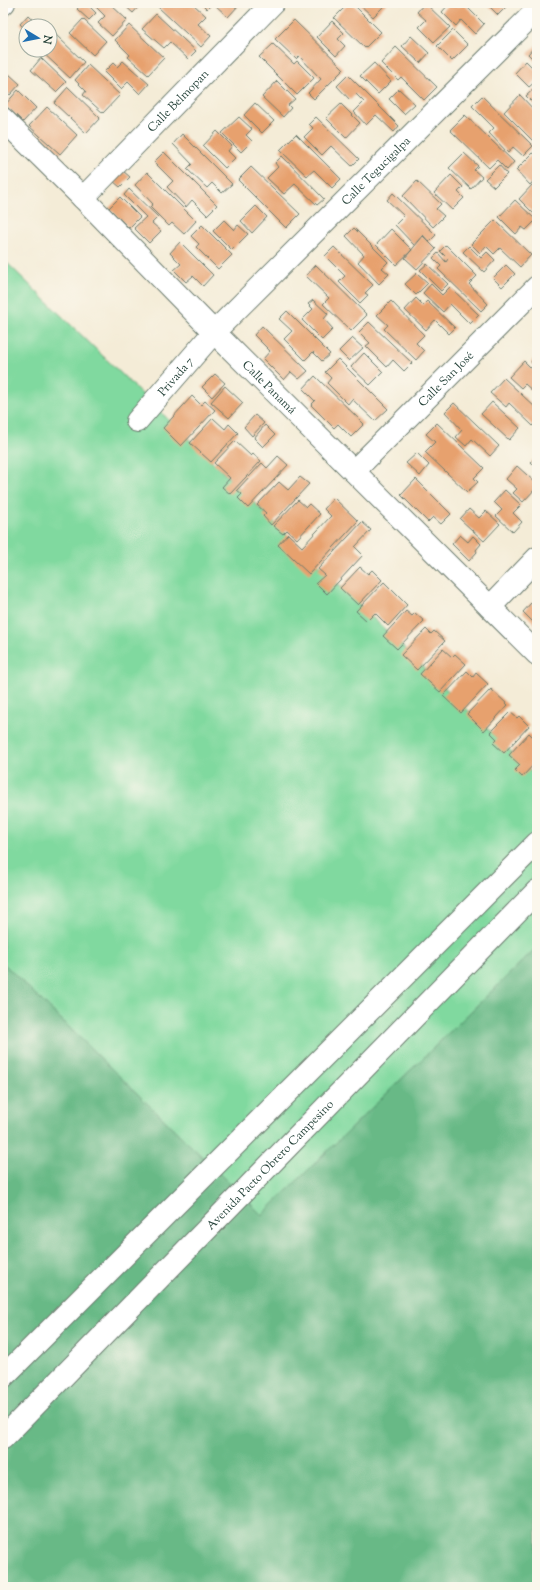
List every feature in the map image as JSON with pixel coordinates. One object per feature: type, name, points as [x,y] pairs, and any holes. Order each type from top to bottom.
[{"type":"street","name":"Calle Belmopan","points":[[83,198],[273,3]]},
{"type":"street","name":"Calle Tegucigalpa","points":[[214,332],[537,10]]},
{"type":"street","name":"Calle Panamá","points":[[3,119],[537,654]]},
{"type":"street","name":"Calle San José","points":[[354,471],[537,287]]},
{"type":"street","name":"Privada 7","points":[[137,421],[214,332]]},
{"type":"street","points":[[490,607],[537,558]]},
{"type":"street","points":[[3,1377],[537,843]]},
{"type":"street","name":"Avenida Pacto Obrero Campesino","points":[[3,1438],[537,891]]},
{"type":"green space","points":[[3,259],[537,777],[537,947],[262,1215],[3,963]]},
{"type":"green space","points":[[537,947],[537,1587],[3,1587],[3,963],[262,1215]]},
{"type":"building","points":[[83,3],[86,3],[96,13],[89,20],[77,9]]},
{"type":"building","points":[[92,3],[109,3],[127,20],[112,36],[98,23],[105,16]]},
{"type":"building","points":[[122,3],[142,3],[133,13]]},
{"type":"building","points":[[161,3],[192,3],[206,16],[198,24],[211,36],[201,47],[158,7]]},
{"type":"building","points":[[201,3],[213,3],[207,9]]},
{"type":"building","points":[[213,3],[237,3],[239,5],[228,17]]},
{"type":"building","points":[[349,3],[352,3],[381,32],[365,48],[334,18]]},
{"type":"building","points":[[358,3],[387,3],[373,17]]},
{"type":"building","points":[[425,3],[450,27],[434,42],[419,27],[426,20],[417,12]]},
{"type":"building","points":[[450,3],[454,3],[458,7],[463,3],[484,24],[475,34],[461,20],[456,26],[442,12]]},
{"type":"building","points":[[486,3],[504,3],[507,6],[498,15]]},
{"type":"building","points":[[156,14],[196,51],[188,59],[170,42],[164,48],[142,29]]},
{"type":"building","points":[[83,19],[106,41],[93,55],[70,33]]},
{"type":"building","points":[[294,20],[344,69],[314,99],[308,93],[321,79],[299,56],[296,59],[275,39]]},
{"type":"building","points":[[332,21],[344,33],[338,39],[345,46],[336,56],[317,37]]},
{"type":"building","points":[[129,25],[164,58],[148,75],[128,57],[130,55],[115,40]]},
{"type":"building","points":[[453,30],[468,45],[452,61],[437,46]]},
{"type":"building","points":[[411,36],[429,53],[420,63],[402,46]]},
{"type":"building","points":[[58,37],[84,62],[70,78],[49,58],[58,58]]},
{"type":"building","points":[[273,44],[294,64],[297,61],[314,78],[297,95],[259,57]]},
{"type":"building","points":[[537,44],[537,63],[528,54]]},
{"type":"building","points":[[396,47],[437,87],[424,100],[401,77],[398,80],[381,63]]},
{"type":"building","points":[[41,58],[66,82],[56,92],[31,70]]},
{"type":"building","points":[[123,61],[149,84],[140,94],[128,82],[121,89],[104,72],[113,63],[117,67]]},
{"type":"building","points":[[526,61],[537,72],[537,80],[529,87],[515,73]]},
{"type":"building","points":[[374,63],[391,81],[378,94],[360,76]]},
{"type":"building","points":[[88,65],[120,95],[103,113],[83,95],[86,91],[75,80]]},
{"type":"building","points":[[9,74],[20,84],[10,95],[3,88],[3,80]]},
{"type":"building","points":[[348,75],[399,126],[394,132],[376,115],[366,125],[354,112],[364,102],[356,94],[350,100],[337,86]]},
{"type":"building","points":[[277,81],[295,99],[288,105],[291,108],[283,117],[262,97]]},
{"type":"building","points":[[537,86],[537,107],[526,96]]},
{"type":"building","points":[[68,87],[100,118],[86,133],[54,103]]},
{"type":"building","points":[[399,89],[415,104],[404,114],[389,99]]},
{"type":"building","points":[[18,90],[36,108],[23,122],[5,105]]},
{"type":"building","points":[[520,95],[537,113],[537,137],[533,141],[504,112]]},
{"type":"building","points":[[482,96],[533,146],[523,156],[513,147],[508,153],[489,133],[494,128],[472,106]]},
{"type":"building","points":[[255,103],[274,121],[262,133],[244,115]]},
{"type":"building","points":[[341,104],[360,123],[346,138],[326,118]]},
{"type":"building","points":[[47,107],[77,135],[60,154],[29,126]]},
{"type":"building","points":[[465,115],[514,162],[507,170],[497,160],[489,168],[450,130]]},
{"type":"building","points":[[239,117],[252,129],[246,135],[252,141],[241,152],[222,133]]},
{"type":"building","points":[[316,117],[359,159],[352,166],[331,146],[322,155],[304,137],[313,128],[309,124]]},
{"type":"building","points":[[217,131],[232,146],[228,151],[235,158],[225,168],[203,146]]},
{"type":"building","points":[[182,134],[232,184],[222,193],[212,183],[207,188],[187,169],[192,164],[173,144]]},
{"type":"building","points":[[296,134],[341,179],[332,188],[314,170],[307,176],[280,150]]},
{"type":"building","points":[[537,149],[537,177],[530,185],[516,170]]},
{"type":"building","points":[[164,152],[217,205],[207,215],[192,200],[186,207],[167,187],[173,181],[154,162]]},
{"type":"building","points":[[464,153],[478,166],[474,170],[482,177],[471,189],[449,168]]},
{"type":"building","points":[[282,156],[324,199],[317,205],[295,184],[284,194],[267,178],[278,167],[275,163]]},
{"type":"building","points":[[499,165],[507,174],[494,187],[485,179]]},
{"type":"building","points":[[251,167],[300,214],[286,228],[238,180]]},
{"type":"building","points":[[123,171],[130,177],[120,187],[113,181]]},
{"type":"building","points":[[147,172],[196,221],[184,234],[172,223],[169,226],[150,207],[153,204],[135,185]]},
{"type":"building","points":[[451,175],[463,187],[458,192],[464,198],[452,210],[434,193]]},
{"type":"building","points":[[417,181],[441,204],[436,209],[444,216],[433,227],[403,196]]},
{"type":"building","points":[[533,184],[537,188],[536,216],[519,199]]},
{"type":"building","points":[[129,189],[158,217],[152,223],[161,231],[149,243],[134,228],[146,217],[124,195]]},
{"type":"building","points":[[393,193],[436,235],[429,242],[423,235],[414,245],[395,225],[404,216],[387,200]]},
{"type":"building","points":[[120,197],[140,217],[129,228],[109,208]]},
{"type":"building","points":[[515,200],[536,220],[526,230],[522,227],[516,234],[499,217]]},
{"type":"building","points":[[256,206],[267,217],[252,233],[241,221]]},
{"type":"building","points":[[224,220],[234,230],[238,225],[248,234],[232,250],[213,231]]},
{"type":"building","points":[[495,220],[531,255],[520,267],[500,248],[494,254],[486,246],[480,253],[471,244]]},
{"type":"building","points":[[202,225],[232,255],[218,269],[196,247],[199,244],[191,236]]},
{"type":"building","points":[[354,228],[388,262],[382,268],[389,274],[379,284],[358,262],[364,255],[346,236]]},
{"type":"building","points":[[391,229],[412,250],[396,265],[376,245]]},
{"type":"building","points":[[423,236],[436,249],[417,269],[405,258]]},
{"type":"building","points":[[180,242],[213,275],[203,286],[193,276],[186,282],[174,270],[181,264],[170,253]]},
{"type":"building","points":[[446,245],[477,276],[469,284],[488,304],[481,311],[438,269],[441,266],[433,258],[438,253],[446,262],[448,259],[440,251]]},
{"type":"building","points":[[469,246],[481,258],[487,252],[495,260],[484,272],[463,252]]},
{"type":"building","points":[[334,247],[373,285],[365,293],[368,295],[360,303],[339,282],[345,276],[325,256]]},
{"type":"building","points":[[427,264],[448,284],[441,291],[420,270]]},
{"type":"building","points":[[316,265],[367,315],[351,331],[323,304],[329,298],[306,276]]},
{"type":"building","points":[[506,265],[515,274],[502,287],[493,278]]},
{"type":"building","points":[[417,273],[428,283],[416,295],[405,284]]},
{"type":"building","points":[[431,284],[442,295],[450,287],[479,315],[470,324],[450,304],[443,312],[423,293]]},
{"type":"building","points":[[416,298],[423,305],[427,301],[455,328],[449,334],[435,320],[426,330],[405,310]]},
{"type":"building","points":[[313,300],[328,314],[324,319],[333,329],[322,340],[302,320],[313,309],[308,304]]},
{"type":"building","points":[[391,301],[424,335],[416,343],[424,351],[416,360],[384,329],[388,325],[377,315]]},
{"type":"building","points":[[287,311],[330,354],[322,361],[313,352],[305,360],[284,339],[292,331],[279,319]]},
{"type":"building","points":[[369,322],[412,363],[404,371],[393,360],[387,367],[366,346],[370,343],[359,332]]},
{"type":"building","points":[[262,326],[308,371],[299,379],[291,372],[284,380],[263,359],[270,351],[254,335]]},
{"type":"building","points":[[352,338],[363,348],[349,361],[339,351]]},
{"type":"building","points":[[364,353],[383,372],[370,385],[351,367]]},
{"type":"building","points":[[537,355],[537,368],[531,362]]},
{"type":"building","points":[[338,359],[388,409],[375,421],[352,399],[348,404],[327,383],[331,378],[325,372]]},
{"type":"building","points":[[524,361],[537,374],[537,395],[525,384],[521,388],[509,377]]},
{"type":"building","points":[[215,374],[225,383],[212,397],[202,387]]},
{"type":"building","points":[[315,376],[364,424],[351,437],[338,424],[334,428],[311,405],[315,401],[303,389]]},
{"type":"building","points":[[504,378],[537,409],[537,421],[533,426],[509,403],[506,407],[490,393]]},
{"type":"building","points":[[225,386],[243,403],[229,418],[211,402]]},
{"type":"building","points":[[192,396],[201,405],[205,401],[215,410],[181,446],[163,428]]},
{"type":"building","points":[[492,402],[520,428],[509,440],[481,414]]},
{"type":"building","points":[[454,403],[499,446],[490,456],[472,439],[466,446],[456,437],[462,430],[445,412]]},
{"type":"building","points":[[255,415],[264,423],[252,436],[244,427]]},
{"type":"building","points":[[213,418],[225,429],[229,424],[238,433],[211,462],[190,443]]},
{"type":"building","points":[[437,423],[484,468],[474,478],[478,482],[467,492],[425,452],[435,442],[426,434]]},
{"type":"building","points":[[265,425],[275,435],[263,447],[254,438]]},
{"type":"building","points":[[235,441],[251,456],[253,454],[261,461],[230,494],[222,487],[230,478],[214,463]]},
{"type":"building","points":[[417,453],[429,465],[420,476],[406,463]]},
{"type":"building","points":[[278,456],[288,465],[248,508],[238,498],[242,494],[237,490],[262,463],[267,468]]},
{"type":"building","points":[[537,456],[537,468],[531,462]]},
{"type":"building","points":[[517,466],[537,484],[537,487],[523,502],[513,493],[517,489],[506,479]]},
{"type":"building","points":[[300,477],[309,484],[271,525],[263,516],[266,513],[257,505],[279,482],[288,490]]},
{"type":"building","points":[[416,479],[451,514],[441,524],[433,517],[428,522],[401,495]]},
{"type":"building","points":[[505,490],[521,505],[513,513],[522,522],[513,532],[496,516],[502,510],[494,502]]},
{"type":"building","points":[[334,498],[358,521],[309,574],[278,545],[288,534],[302,547],[331,516],[324,509]]},
{"type":"building","points":[[298,500],[306,507],[309,504],[320,514],[297,539],[287,530],[283,534],[273,526]]},
{"type":"building","points":[[469,509],[479,518],[486,511],[500,524],[484,541],[460,519]]},
{"type":"building","points":[[362,522],[371,530],[355,547],[363,555],[327,594],[316,583],[325,575],[318,569]]},
{"type":"building","points":[[460,535],[468,542],[473,536],[481,544],[476,550],[477,552],[469,561],[452,544]]},
{"type":"building","points":[[360,567],[368,574],[372,570],[382,580],[358,605],[340,588]]},
{"type":"building","points":[[384,582],[407,605],[388,626],[375,613],[367,621],[356,611]]},
{"type":"building","points":[[531,603],[537,608],[537,623],[535,624],[523,612]]},
{"type":"building","points":[[406,611],[412,616],[415,613],[424,621],[397,649],[383,636]]},
{"type":"building","points":[[426,629],[431,634],[434,631],[445,641],[417,670],[401,655]]},
{"type":"building","points":[[443,649],[452,657],[455,654],[466,664],[440,692],[420,674]]},
{"type":"building","points":[[467,671],[473,677],[476,673],[488,684],[461,713],[443,696]]},
{"type":"building","points":[[491,689],[508,705],[484,731],[467,714]]},
{"type":"building","points":[[510,712],[517,718],[519,716],[529,726],[504,753],[493,743],[497,739],[490,732]]},
{"type":"building","points":[[529,733],[535,739],[537,737],[537,761],[522,777],[515,770],[520,765],[509,755]]}]
